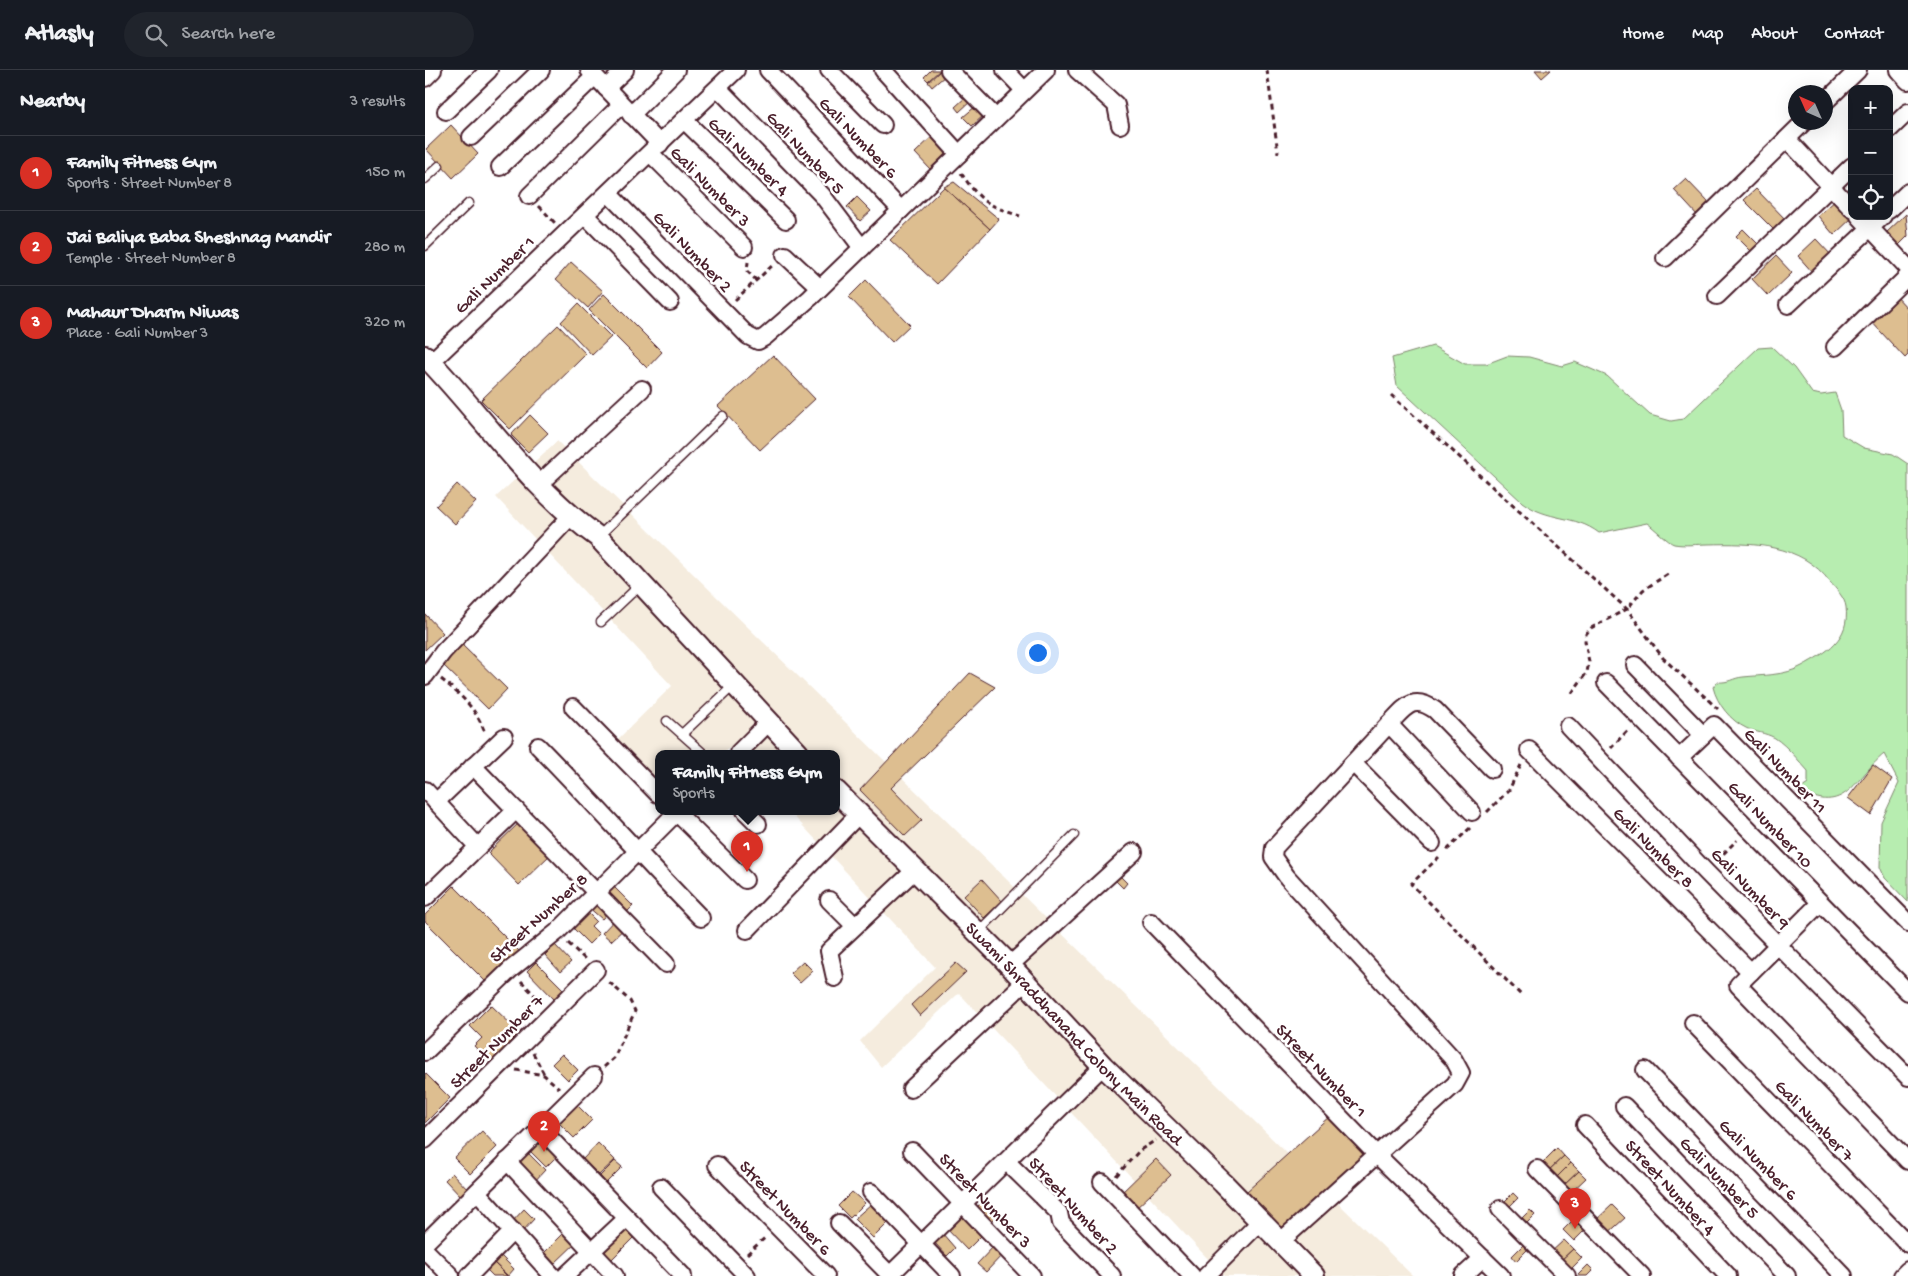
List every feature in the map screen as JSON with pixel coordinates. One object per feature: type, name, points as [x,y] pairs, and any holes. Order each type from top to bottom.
[{"type":"street","points":[[425,78],[433,70]]},
{"type":"street","points":[[446,111],[489,70]]},
{"type":"street","points":[[471,137],[541,70]]},
{"type":"street","points":[[500,167],[596,78],[625,70]]},
{"type":"street","points":[[529,196],[626,110],[676,70]]},
{"type":"street","name":"Gali Number 1","points":[[428,359],[585,215],[736,70]]},
{"type":"street","name":"Gali Number 6","points":[[768,70],[901,210]]},
{"type":"street","points":[[829,70],[883,125]]},
{"type":"street","points":[[883,70],[954,159]]},
{"type":"street","points":[[949,70],[996,118]]},
{"type":"street","points":[[1005,70],[1024,90]]},
{"type":"street","points":[[785,255],[820,288],[1024,90],[1047,70]]},
{"type":"street","points":[[1077,70],[1116,105],[1120,125]]},
{"type":"street","points":[[1833,94],[1858,70]]},
{"type":"street","points":[[1898,70],[1908,80]]},
{"type":"street","name":"Gali Number 3","points":[[596,78],[626,110],[655,149],[744,247]]},
{"type":"street","name":"Gali Number 5","points":[[718,88],[822,195],[862,248]]},
{"type":"street","points":[[1893,126],[1908,112]]},
{"type":"street","name":"Gali Number 4","points":[[684,120],[786,220]]},
{"type":"street","points":[[1665,258],[1796,130]]},
{"type":"street","points":[[1787,139],[1848,205]]},
{"type":"street","points":[[1717,296],[1848,170]]},
{"type":"street","points":[[1893,206],[1908,192]]},
{"type":"street","name":"Gali Number 2","points":[[608,193],[748,336],[758,341],[765,337],[820,288]]},
{"type":"street","points":[[585,215],[670,302]]},
{"type":"street","points":[[1863,220],[1908,268]]},
{"type":"street","points":[[1788,305],[1879,220]]},
{"type":"street","points":[[1835,347],[1908,276]]},
{"type":"street","points":[[428,359],[539,484],[570,517],[599,537],[768,723],[795,750]]},
{"type":"street","points":[[539,484],[642,390]]},
{"type":"street","points":[[426,675],[443,652],[570,517]]},
{"type":"street","points":[[1635,664],[1703,735],[1679,758]]},
{"type":"street","name":"Gali Number 10","points":[[1606,683],[1908,992]]},
{"type":"street","points":[[1280,1242],[1455,1084],[1461,1073],[1454,1060],[1287,877],[1273,857],[1274,848],[1281,838],[1389,724],[1408,705],[1416,702],[1425,703],[1435,710],[1492,769]]},
{"type":"street","points":[[573,707],[655,791]]},
{"type":"street","points":[[741,750],[768,723]]},
{"type":"street","points":[[1389,724],[1476,818]]},
{"type":"street","name":"Gali Number 11","points":[[1703,735],[1714,725],[1908,923]]},
{"type":"street","name":"Gali Number 9","points":[[1567,726],[1706,872],[1908,1076]]},
{"type":"street","points":[[478,847],[431,796],[473,766],[504,737]]},
{"type":"street","points":[[539,746],[636,852],[701,918]]},
{"type":"street","name":"Gali Number 8","points":[[1529,750],[1751,972]]},
{"type":"street","points":[[1353,763],[1432,843]]},
{"type":"street","points":[[473,766],[667,964]]},
{"type":"street","name":"Swami Shraddhanand Colony Main Road","points":[[840,795],[1010,965],[1103,1066],[1314,1276]]},
{"type":"street","points":[[425,898],[516,810]]},
{"type":"street","points":[[747,930],[859,814]]},
{"type":"street","name":"Street Number 8","points":[[425,1052],[510,970],[557,932],[673,815]]},
{"type":"street","points":[[681,815],[745,880]]},
{"type":"street","points":[[749,815],[758,824]]},
{"type":"street","points":[[1010,965],[1134,852]]},
{"type":"street","points":[[835,978],[829,951],[915,870]]},
{"type":"street","points":[[829,900],[855,926]]},
{"type":"street","points":[[1820,903],[1738,985],[1908,1161]]},
{"type":"street","name":"Street Number 1","points":[[1151,922],[1376,1154],[1483,1258]]},
{"type":"street","name":"Street Number 7","points":[[425,1140],[596,970]]},
{"type":"street","points":[[911,1089],[1025,982]]},
{"type":"street","name":"Gali Number 7","points":[[1693,1023],[1908,1244]]},
{"type":"street","points":[[839,1223],[891,1276],[1103,1066]]},
{"type":"street","name":"Gali Number 6","points":[[1645,1070],[1844,1276]]},
{"type":"street","points":[[425,1243],[594,1076]]},
{"type":"street","name":"Gali Number 5","points":[[1624,1106],[1787,1276]]},
{"type":"street","name":"Street Number 4","points":[[1585,1125],[1728,1276]]},
{"type":"street","points":[[540,1128],[683,1276]]},
{"type":"street","name":"Street Number 3","points":[[912,1151],[1032,1276]]},
{"type":"street","points":[[507,1161],[615,1276]]},
{"type":"street","name":"Street Number 2","points":[[1007,1162],[1059,1213],[1061,1223],[1112,1276]]},
{"type":"street","name":"Street Number 6","points":[[717,1165],[826,1276]]},
{"type":"street","points":[[1537,1169],[1641,1276]]},
{"type":"street","points":[[1105,1186],[1192,1276]]},
{"type":"street","points":[[661,1187],[747,1276]]},
{"type":"street","points":[[477,1192],[513,1231],[544,1272]]},
{"type":"street","points":[[871,1192],[952,1276]]},
{"type":"street","points":[[1500,1209],[1567,1276]]},
{"type":"street","points":[[565,1276],[627,1218]]},
{"type":"street","points":[[1206,1276],[1260,1222]]},
{"type":"street","points":[[469,1276],[513,1231]]},
{"type":"street","points":[[425,1250],[451,1276]]},
{"type":"street","points":[[1463,1276],[1483,1258],[1501,1276]]},
{"type":"street","points":[[1902,1276],[1908,1270]]},
{"type":"lane","points":[[425,180],[439,166]]},
{"type":"lane","points":[[425,246],[469,203]]},
{"type":"lane","points":[[599,537],[723,416]]},
{"type":"lane","points":[[601,622],[642,584]]},
{"type":"lane","points":[[682,734],[734,685]]},
{"type":"lane","points":[[667,721],[700,750]]},
{"type":"lane","points":[[977,932],[1074,835]]},
{"type":"path","points":[[1267,70],[1278,153]]},
{"type":"path","points":[[954,159],[960,172],[974,192],[987,204],[1020,216]]},
{"type":"path","points":[[723,311],[785,255]]},
{"type":"path","points":[[1391,395],[1627,609],[1663,658],[1719,711]]},
{"type":"path","points":[[1572,692],[1587,672],[1589,662],[1585,641],[1586,634],[1591,628],[1627,609],[1643,590],[1668,574]]},
{"type":"path","points":[[426,675],[439,677],[461,696],[479,717],[491,750]]},
{"type":"path","points":[[1600,760],[1640,718]]},
{"type":"path","points":[[1521,995],[1411,884],[1476,818],[1509,790],[1529,750]]},
{"type":"path","points":[[1706,872],[1747,829]]},
{"type":"path","points":[[510,970],[552,1013]]},
{"type":"path","points":[[594,1076],[614,1058],[635,1011],[630,1000]]},
{"type":"path","points":[[525,1040],[544,1075],[558,1086],[568,1101]]},
{"type":"path","points":[[498,1067],[544,1075]]},
{"type":"path","points":[[1105,1186],[1140,1150],[1171,1132]]},
{"type":"path","points":[[735,1263],[777,1225]]},
{"type":"shaded area","points":[[557,441],[1413,1276],[1224,1276],[959,993],[881,1067],[860,1041],[935,967],[793,815],[840,815],[840,750],[732,750],[729,747],[726,750],[655,750],[655,785],[614,743],[672,686],[496,497]]},
{"type":"green space","points":[[1433,346],[1465,364],[1486,364],[1507,356],[1529,357],[1562,366],[1575,362],[1607,376],[1650,415],[1671,421],[1683,419],[1758,348],[1772,347],[1794,368],[1812,393],[1821,395],[1835,393],[1841,410],[1842,435],[1864,448],[1893,454],[1908,464],[1908,902],[1885,878],[1880,867],[1881,822],[1899,783],[1884,754],[1847,792],[1838,797],[1827,799],[1815,797],[1799,790],[1808,784],[1808,771],[1792,753],[1775,738],[1750,730],[1735,721],[1721,706],[1713,687],[1717,682],[1788,672],[1828,650],[1840,636],[1846,618],[1845,604],[1835,588],[1818,569],[1805,559],[1775,548],[1742,544],[1674,544],[1647,523],[1599,533],[1580,523],[1542,513],[1522,502],[1397,386],[1392,358]]},
{"type":"building","points":[[931,70],[940,70],[928,81],[924,77]]},
{"type":"building","points":[[1535,70],[1551,70],[1542,78]]},
{"type":"building","points":[[940,71],[945,76],[932,87],[928,82]]},
{"type":"building","points":[[967,96],[971,101],[959,112],[955,107]]},
{"type":"building","points":[[976,106],[984,115],[972,126],[963,117]]},
{"type":"building","points":[[451,125],[478,154],[453,178],[426,149]]},
{"type":"building","points":[[936,133],[951,149],[930,169],[915,153]]},
{"type":"building","points":[[1686,179],[1710,204],[1698,216],[1674,190]]},
{"type":"building","points":[[954,182],[999,219],[990,229],[944,187]]},
{"type":"building","points":[[944,187],[990,229],[937,284],[890,240]]},
{"type":"building","points":[[1756,189],[1788,222],[1777,233],[1744,200]]},
{"type":"building","points":[[857,197],[871,211],[860,221],[847,207]]},
{"type":"building","points":[[1837,199],[1848,211],[1848,220],[1850,220],[1834,235],[1818,216]]},
{"type":"building","points":[[1906,214],[1908,236],[1899,245],[1886,233]]},
{"type":"building","points":[[1743,229],[1760,246],[1753,253],[1736,236]]},
{"type":"building","points":[[1816,239],[1833,257],[1814,274],[1798,256]]},
{"type":"building","points":[[1776,256],[1792,273],[1768,296],[1752,279]]},
{"type":"building","points":[[571,262],[603,291],[588,308],[556,279]]},
{"type":"building","points":[[866,280],[910,325],[892,342],[849,297]]},
{"type":"building","points":[[604,294],[662,352],[647,368],[589,310]]},
{"type":"building","points":[[1895,295],[1908,309],[1908,355],[1905,358],[1869,319]]},
{"type":"building","points":[[578,304],[611,337],[592,355],[561,322]]},
{"type":"building","points":[[558,325],[586,354],[510,429],[481,400]]},
{"type":"building","points":[[773,355],[815,399],[760,450],[718,406]]},
{"type":"building","points":[[530,415],[548,433],[528,452],[511,435]]},
{"type":"building","points":[[457,484],[476,502],[455,524],[436,506]]},
{"type":"building","points":[[425,614],[443,633],[425,650]]},
{"type":"building","points":[[460,643],[507,689],[488,709],[441,663]]},
{"type":"building","points":[[970,673],[995,687],[891,788],[922,820],[905,836],[860,790]]},
{"type":"building","points":[[1873,765],[1892,779],[1871,815],[1848,798]]},
{"type":"building","points":[[523,819],[554,851],[519,885],[488,853]]},
{"type":"building","points":[[1118,874],[1127,883],[1123,888],[1114,879]]},
{"type":"building","points":[[982,879],[1002,901],[984,918],[964,896]]},
{"type":"building","points":[[610,883],[633,906],[623,916],[600,894]]},
{"type":"building","points":[[454,886],[519,951],[487,983],[425,921],[425,915]]},
{"type":"building","points":[[595,896],[610,910],[602,919],[587,906]]},
{"type":"building","points":[[583,908],[596,921],[591,926],[599,934],[589,944],[568,923]]},
{"type":"building","points":[[618,916],[627,926],[611,941],[602,933]]},
{"type":"building","points":[[555,945],[571,962],[560,972],[545,955]]},
{"type":"building","points":[[803,961],[813,971],[800,983],[790,973]]},
{"type":"building","points":[[536,962],[564,990],[554,999],[527,971]]},
{"type":"building","points":[[956,963],[966,972],[920,1016],[911,1005]]},
{"type":"building","points":[[491,1005],[521,1034],[492,1063],[474,1046],[482,1038],[470,1026]]},
{"type":"building","points":[[562,1054],[578,1070],[568,1080],[552,1064]]},
{"type":"building","points":[[425,1073],[450,1098],[425,1123]]},
{"type":"building","points":[[572,1100],[592,1120],[574,1138],[554,1118]]},
{"type":"building","points":[[1331,1115],[1367,1154],[1282,1230],[1246,1192]]},
{"type":"building","points":[[482,1131],[497,1147],[470,1174],[454,1158]]},
{"type":"building","points":[[542,1136],[559,1154],[546,1167],[529,1150]]},
{"type":"building","points":[[598,1143],[615,1160],[599,1175],[583,1159]]},
{"type":"building","points":[[1557,1148],[1564,1156],[1546,1173],[1539,1166]]},
{"type":"building","points":[[528,1153],[545,1170],[532,1184],[515,1166]]},
{"type":"building","points":[[1564,1156],[1571,1163],[1554,1180],[1546,1173]]},
{"type":"building","points":[[1156,1159],[1171,1175],[1132,1212],[1117,1197]]},
{"type":"building","points":[[615,1161],[622,1167],[606,1183],[600,1176]]},
{"type":"building","points":[[1571,1163],[1579,1171],[1561,1188],[1554,1180]]},
{"type":"building","points":[[1579,1171],[1586,1178],[1568,1195],[1561,1188]]},
{"type":"building","points":[[452,1173],[469,1191],[462,1198],[445,1180]]},
{"type":"building","points":[[852,1192],[865,1203],[850,1218],[838,1206]]},
{"type":"building","points":[[1513,1193],[1518,1198],[1506,1210],[1501,1205]]},
{"type":"building","points":[[985,1199],[999,1213],[986,1226],[972,1212]]},
{"type":"building","points":[[871,1204],[889,1222],[873,1238],[854,1219]]},
{"type":"building","points":[[1612,1205],[1625,1218],[1606,1235],[1594,1222]]},
{"type":"building","points":[[524,1209],[534,1219],[521,1233],[511,1223]]},
{"type":"building","points":[[1530,1210],[1535,1215],[1523,1227],[1518,1222]]},
{"type":"building","points":[[961,1211],[983,1234],[967,1250],[945,1227]]},
{"type":"building","points":[[1577,1216],[1588,1227],[1574,1241],[1563,1230]]},
{"type":"building","points":[[624,1226],[635,1236],[607,1264],[597,1253]]},
{"type":"building","points":[[568,1229],[579,1240],[553,1265],[543,1254]]},
{"type":"building","points":[[942,1233],[955,1248],[947,1256],[933,1241]]},
{"type":"building","points":[[1564,1240],[1573,1249],[1558,1263],[1549,1254]]},
{"type":"building","points":[[1524,1244],[1529,1248],[1516,1261],[1512,1256]]},
{"type":"building","points":[[994,1246],[1003,1254],[986,1272],[977,1264]]},
{"type":"building","points":[[1573,1249],[1582,1258],[1567,1273],[1558,1263]]},
{"type":"building","points":[[497,1252],[514,1269],[508,1276],[490,1259]]},
{"type":"building","points":[[490,1259],[507,1276],[493,1276],[483,1266]]},
{"type":"building","points":[[1588,1265],[1593,1270],[1587,1276],[1577,1276]]},
{"type":"place","name":"Family Fitness Gym","points":[[747,872]]},
{"type":"place","name":"Jai Baliya Baba Sheshnag Mandir","points":[[544,1152]]},
{"type":"place","name":"Mahaur Dharm Niwas","points":[[1575,1229]]}]
